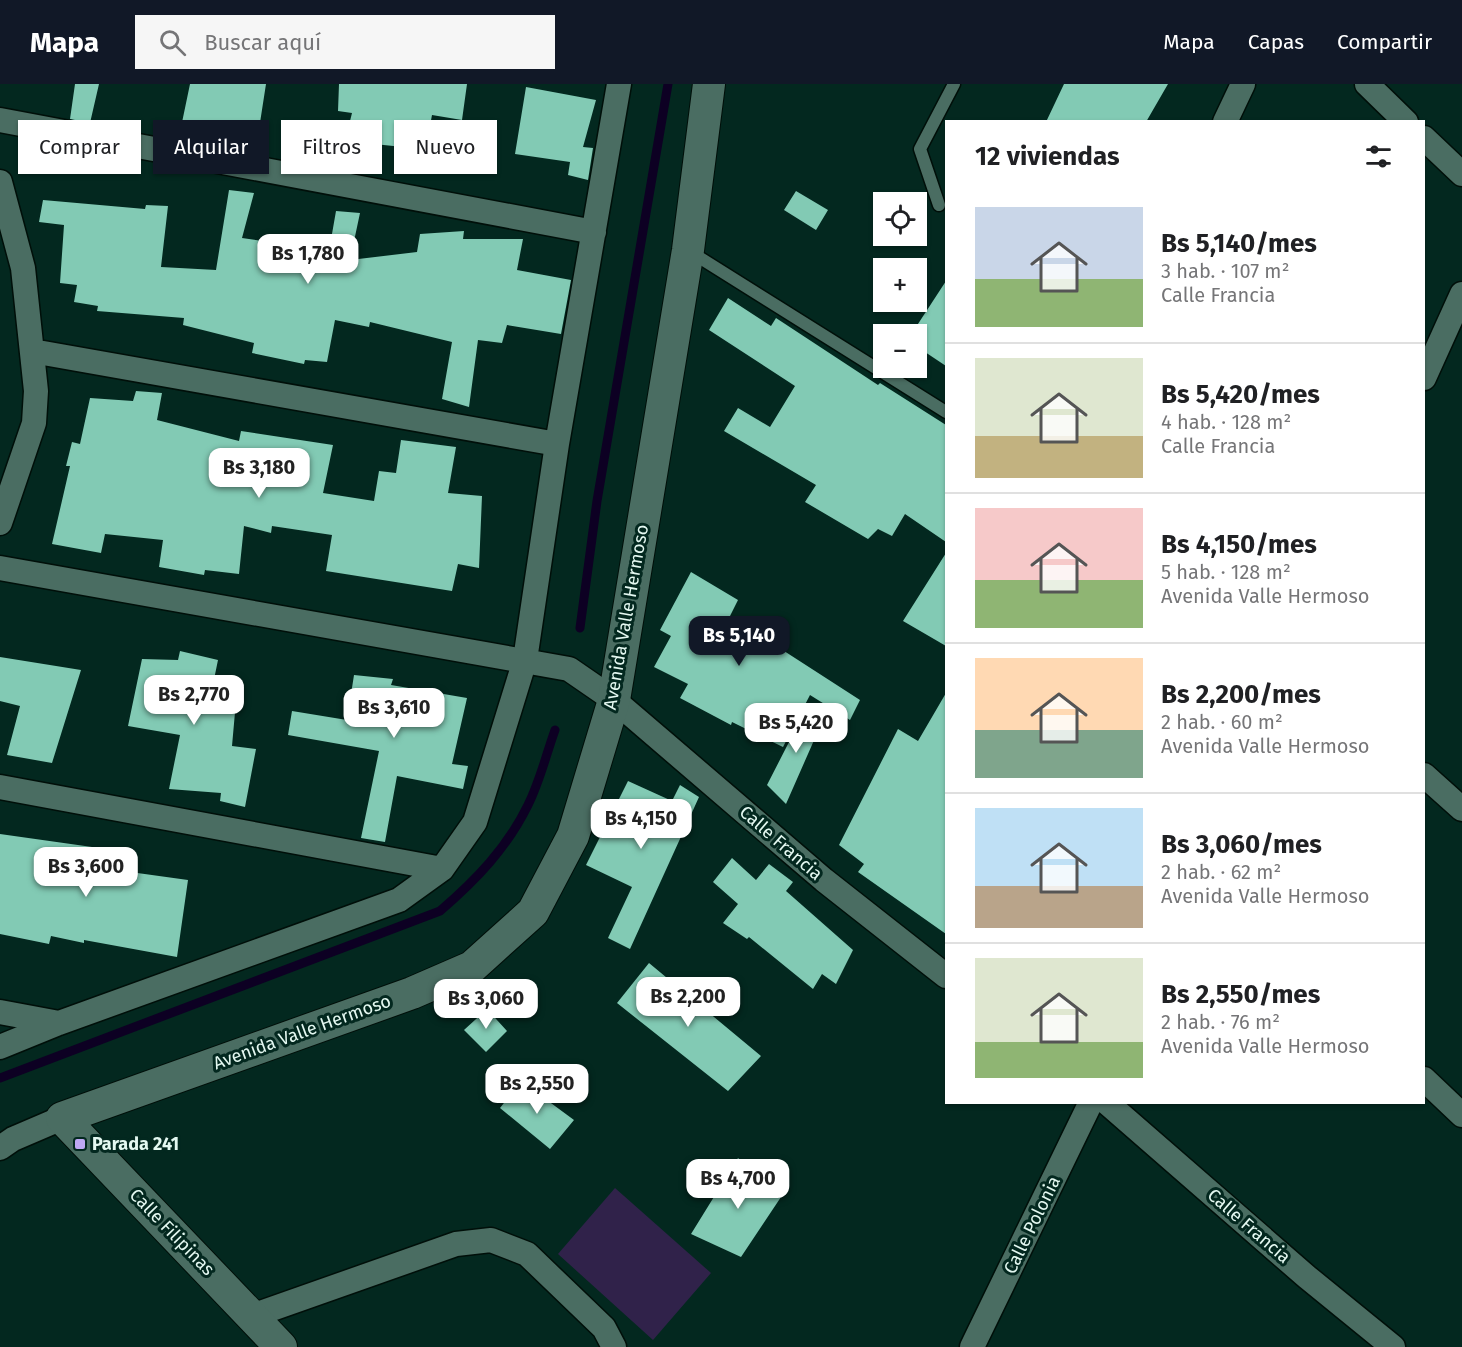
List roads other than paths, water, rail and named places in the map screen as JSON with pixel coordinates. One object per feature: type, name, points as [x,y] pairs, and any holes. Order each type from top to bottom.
[{"type":"street","points":[[0,1047],[59,1023],[399,900],[442,869],[475,822],[525,660],[557,444],[619,84]]},
{"type":"street","name":"Avenida Valle Hermoso","points":[[0,1148],[14,1139],[62,1118],[412,993],[472,966],[533,912],[573,836],[614,700],[688,250],[709,84]]},
{"type":"street","points":[[1226,120],[1243,84]]},
{"type":"street","points":[[1367,84],[1404,120]]},
{"type":"street","points":[[0,120],[594,232]]},
{"type":"street","points":[[1425,139],[1462,174]]},
{"type":"street","points":[[0,182],[23,268],[36,391],[34,423],[0,523]]},
{"type":"street","points":[[1425,376],[1462,294]]},
{"type":"street","points":[[32,351],[557,444]]},
{"type":"street","name":"Calle Francia","points":[[0,568],[569,669],[614,700],[824,880],[945,975]]},
{"type":"street","points":[[1425,776],[1462,809]]},
{"type":"street","points":[[0,787],[442,869]]},
{"type":"street","points":[[0,1012],[59,1023]]},
{"type":"street","points":[[1425,1080],[1462,1115]]},
{"type":"street","name":"Calle Polonia","points":[[972,1347],[1090,1104]]},
{"type":"street","name":"Calle Francia","points":[[1108,1104],[1307,1277],[1393,1347]]},
{"type":"street","name":"Calle Filipinas","points":[[62,1118],[281,1347]]},
{"type":"street","points":[[252,1316],[456,1244],[491,1240],[527,1254],[604,1328],[614,1347]]},
{"type":"lane","points":[[939,205],[920,149],[954,84]]},
{"type":"lane","points":[[688,250],[945,411]]},
{"type":"waterway","points":[[580,628],[597,501],[668,84]]},
{"type":"waterway","points":[[0,1078],[440,911],[478,875],[520,821],[532,796],[555,730]]},
{"type":"place","name":"Parada 241","points":[[80,1144]]}]
